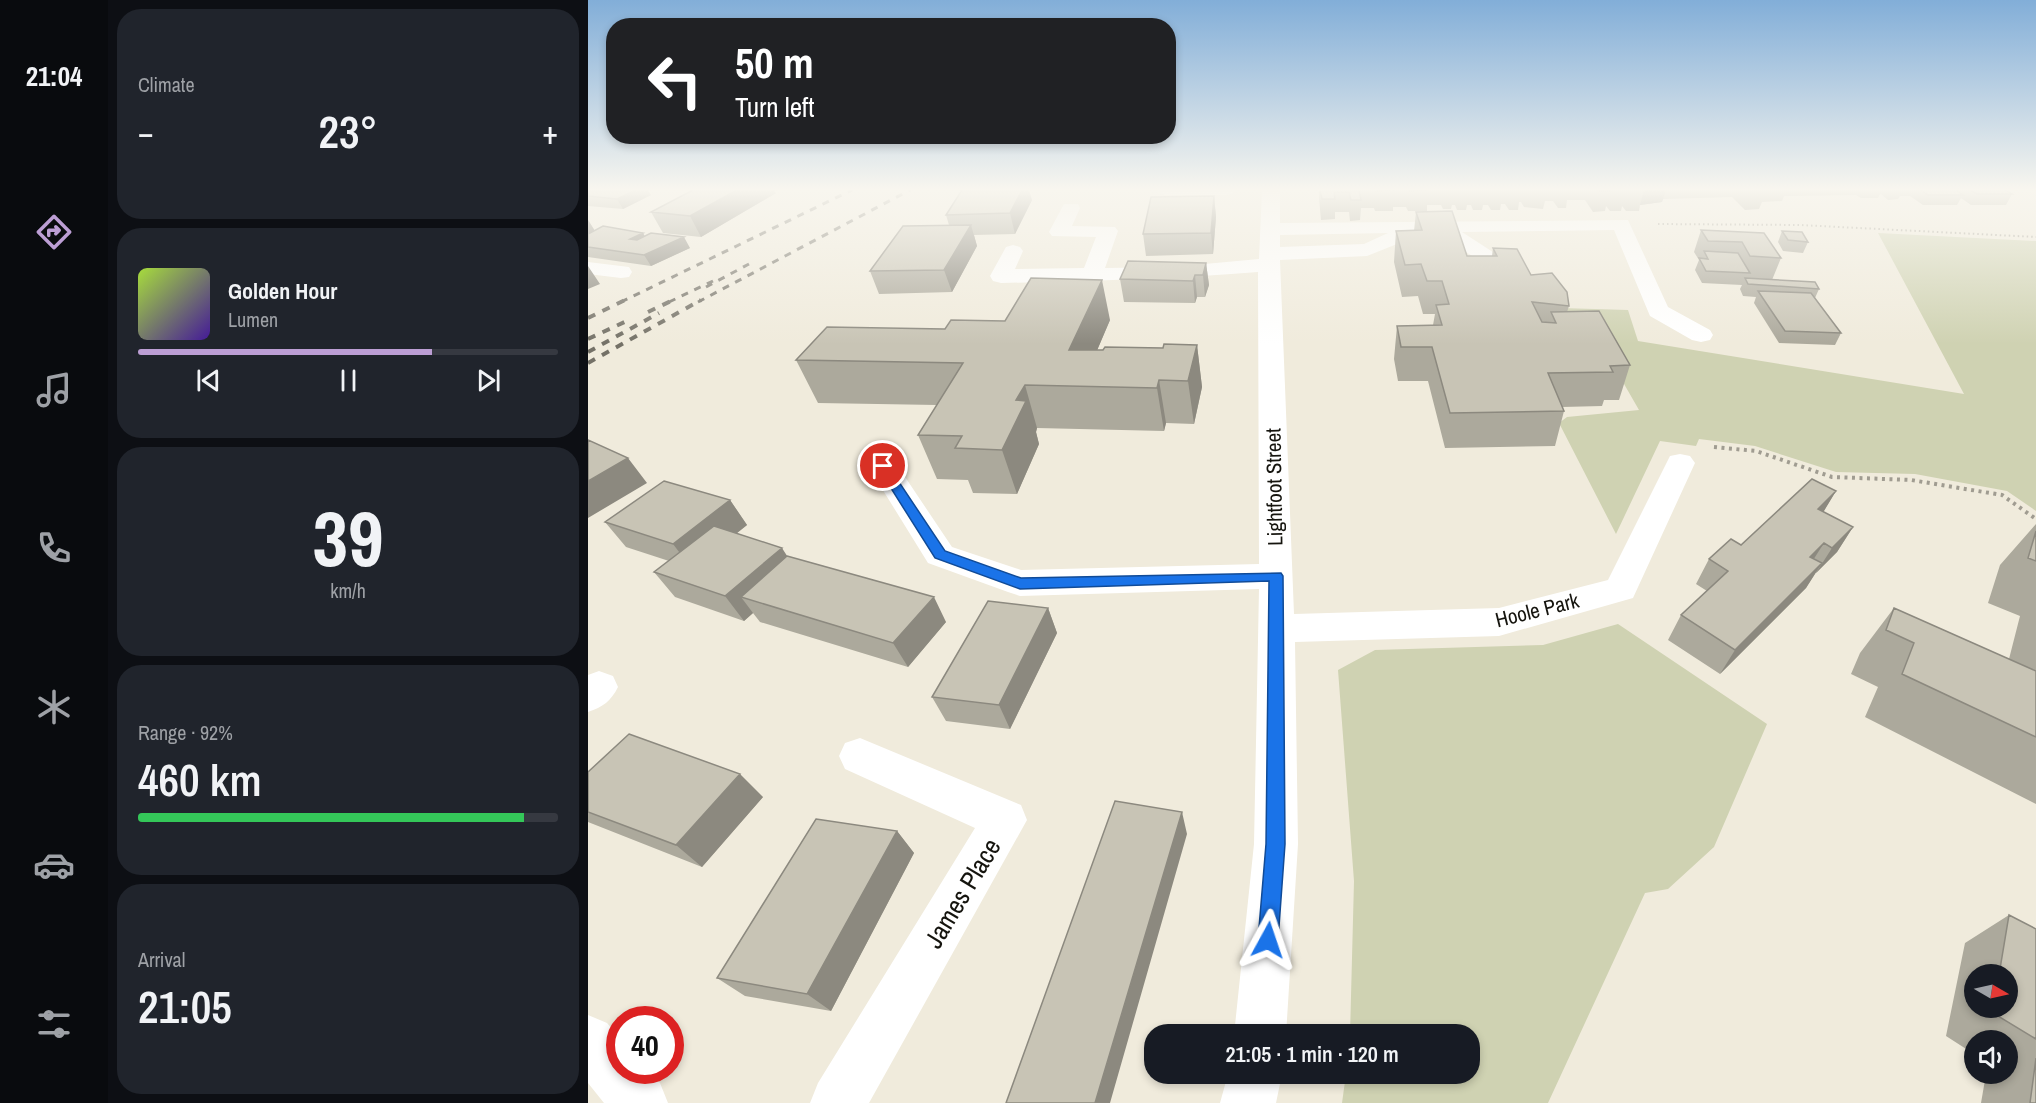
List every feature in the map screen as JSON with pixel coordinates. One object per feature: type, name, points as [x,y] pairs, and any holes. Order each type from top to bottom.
[{"type":"street","points":[[1092,275],[1104,241]]},
{"type":"street","name":"Lightfoot Street","points":[[1261,1024],[1276,844],[1277,629],[1269,241]]},
{"type":"street","points":[[1012,251],[1000,276],[1172,273],[1269,249],[1375,241]]},
{"type":"street","points":[[1269,249],[1367,250],[1386,241]]},
{"type":"street","points":[[1463,241],[1492,260]]},
{"type":"street","points":[[1628,241],[1658,311],[1701,335]]},
{"type":"street","points":[[588,268],[621,272]]},
{"type":"street","points":[[1653,338],[1680,323]]},
{"type":"street","name":"Hoole Park","points":[[1277,629],[1499,622],[1621,589],[1680,463]]},
{"type":"street","points":[[883,466],[940,555],[1020,583],[1276,576]]},
{"type":"street","name":"James Place","points":[[838,1103],[1005,820],[860,756]]},
{"type":"street","points":[[588,1042],[640,1103]]},
{"type":"street","points":[[1248,1103],[1253,1084]]},
{"type":"path","points":[[1680,463],[1698,464],[1706,446],[1756,451],[1833,477],[1911,480],[2002,495],[2036,519]]},
{"type":"green space","points":[[1883,241],[2036,241],[2036,511],[2007,491],[1915,474],[1836,472],[1755,446],[1699,439],[1696,446],[1660,441],[1616,534],[1559,423],[1567,417],[1639,410],[1597,337],[1561,308],[1628,310],[1638,341],[1964,394]]},
{"type":"green space","points":[[1618,624],[1767,724],[1714,847],[1668,889],[1645,893],[1548,1103],[1342,1103],[1345,1084],[1480,1084],[1480,1024],[1350,1024],[1354,881],[1338,670],[1375,650],[1543,645]]},
{"type":"building","points":[[588,241],[674,241],[644,255],[588,247]]},
{"type":"building","points":[[892,241],[961,241],[944,270],[870,271]]},
{"type":"building","points":[[1399,241],[1462,241],[1467,256],[1497,256],[1493,248],[1517,249],[1531,275],[1552,273],[1567,292],[1569,306],[1532,302],[1542,322],[1556,323],[1551,312],[1599,311],[1630,365],[1610,366],[1613,372],[1548,373],[1564,411],[1450,413],[1432,347],[1401,347],[1397,326],[1442,325],[1436,305],[1449,304],[1442,281],[1427,281],[1421,264],[1405,265]]},
{"type":"building","points":[[1724,241],[1770,241],[1781,258],[1750,256],[1742,242]]},
{"type":"building","points":[[1704,251],[1738,253],[1750,273],[1706,271],[1699,258],[1708,259]]},
{"type":"building","points":[[1128,261],[1206,263],[1203,275],[1195,275],[1193,281],[1120,279]]},
{"type":"building","points":[[1031,278],[1102,280],[1069,350],[1103,350],[1105,347],[1163,348],[1164,344],[1197,345],[1188,381],[1159,380],[1157,388],[1025,385],[1016,400],[1026,401],[1002,450],[955,448],[962,436],[918,435],[963,363],[796,360],[827,327],[945,329],[951,320],[1005,321]]},
{"type":"building","points":[[1745,278],[1815,282],[1819,289],[1748,284]]},
{"type":"building","points":[[1758,291],[1811,293],[1841,333],[1785,331]]},
{"type":"building","points":[[588,440],[628,458],[588,481]]},
{"type":"building","points":[[1812,479],[1836,491],[1818,509],[1853,527],[1832,548],[1824,543],[1810,557],[1822,563],[1735,650],[1681,615],[1728,571],[1709,559],[1731,539],[1741,545]]},
{"type":"building","points":[[664,481],[730,500],[673,544],[605,522]]},
{"type":"building","points":[[714,526],[782,548],[725,596],[654,572]]},
{"type":"building","points":[[2036,531],[2036,561],[2028,558]]},
{"type":"building","points":[[787,556],[934,597],[893,643],[741,597]]},
{"type":"building","points":[[988,601],[1048,608],[999,705],[932,697]]},
{"type":"building","points":[[1894,608],[2036,671],[2036,737],[1902,674],[1914,643],[1886,630]]},
{"type":"building","points":[[629,734],[740,774],[676,845],[588,812],[588,772]]},
{"type":"building","points":[[1115,801],[1182,812],[1095,1103],[1006,1103]]},
{"type":"building","points":[[816,819],[897,831],[807,994],[717,978]]},
{"type":"building","points":[[2009,915],[2036,929],[2036,1039],[2001,1018],[2018,1018],[2018,964],[2001,964]]},
{"type":"building","points":[[2036,1058],[2036,1103],[2030,1103]]},
{"type":"railway","points":[[621,302],[746,241]]},
{"type":"railway","points":[[698,302],[813,241]]},
{"type":"railway","points":[[706,287],[749,264]]},
{"type":"railway","points":[[669,302],[713,281]]},
{"type":"railway","points":[[588,318],[625,300]]},
{"type":"railway","points":[[648,312],[673,300]]},
{"type":"railway","points":[[588,363],[701,300]]},
{"type":"railway","points":[[588,352],[659,313]]},
{"type":"railway","points":[[588,339],[629,320]]},
{"type":"route","points":[[883,466],[940,555],[1020,583],[1146,582],[1276,576],[1276,844],[1268,940]]}]
